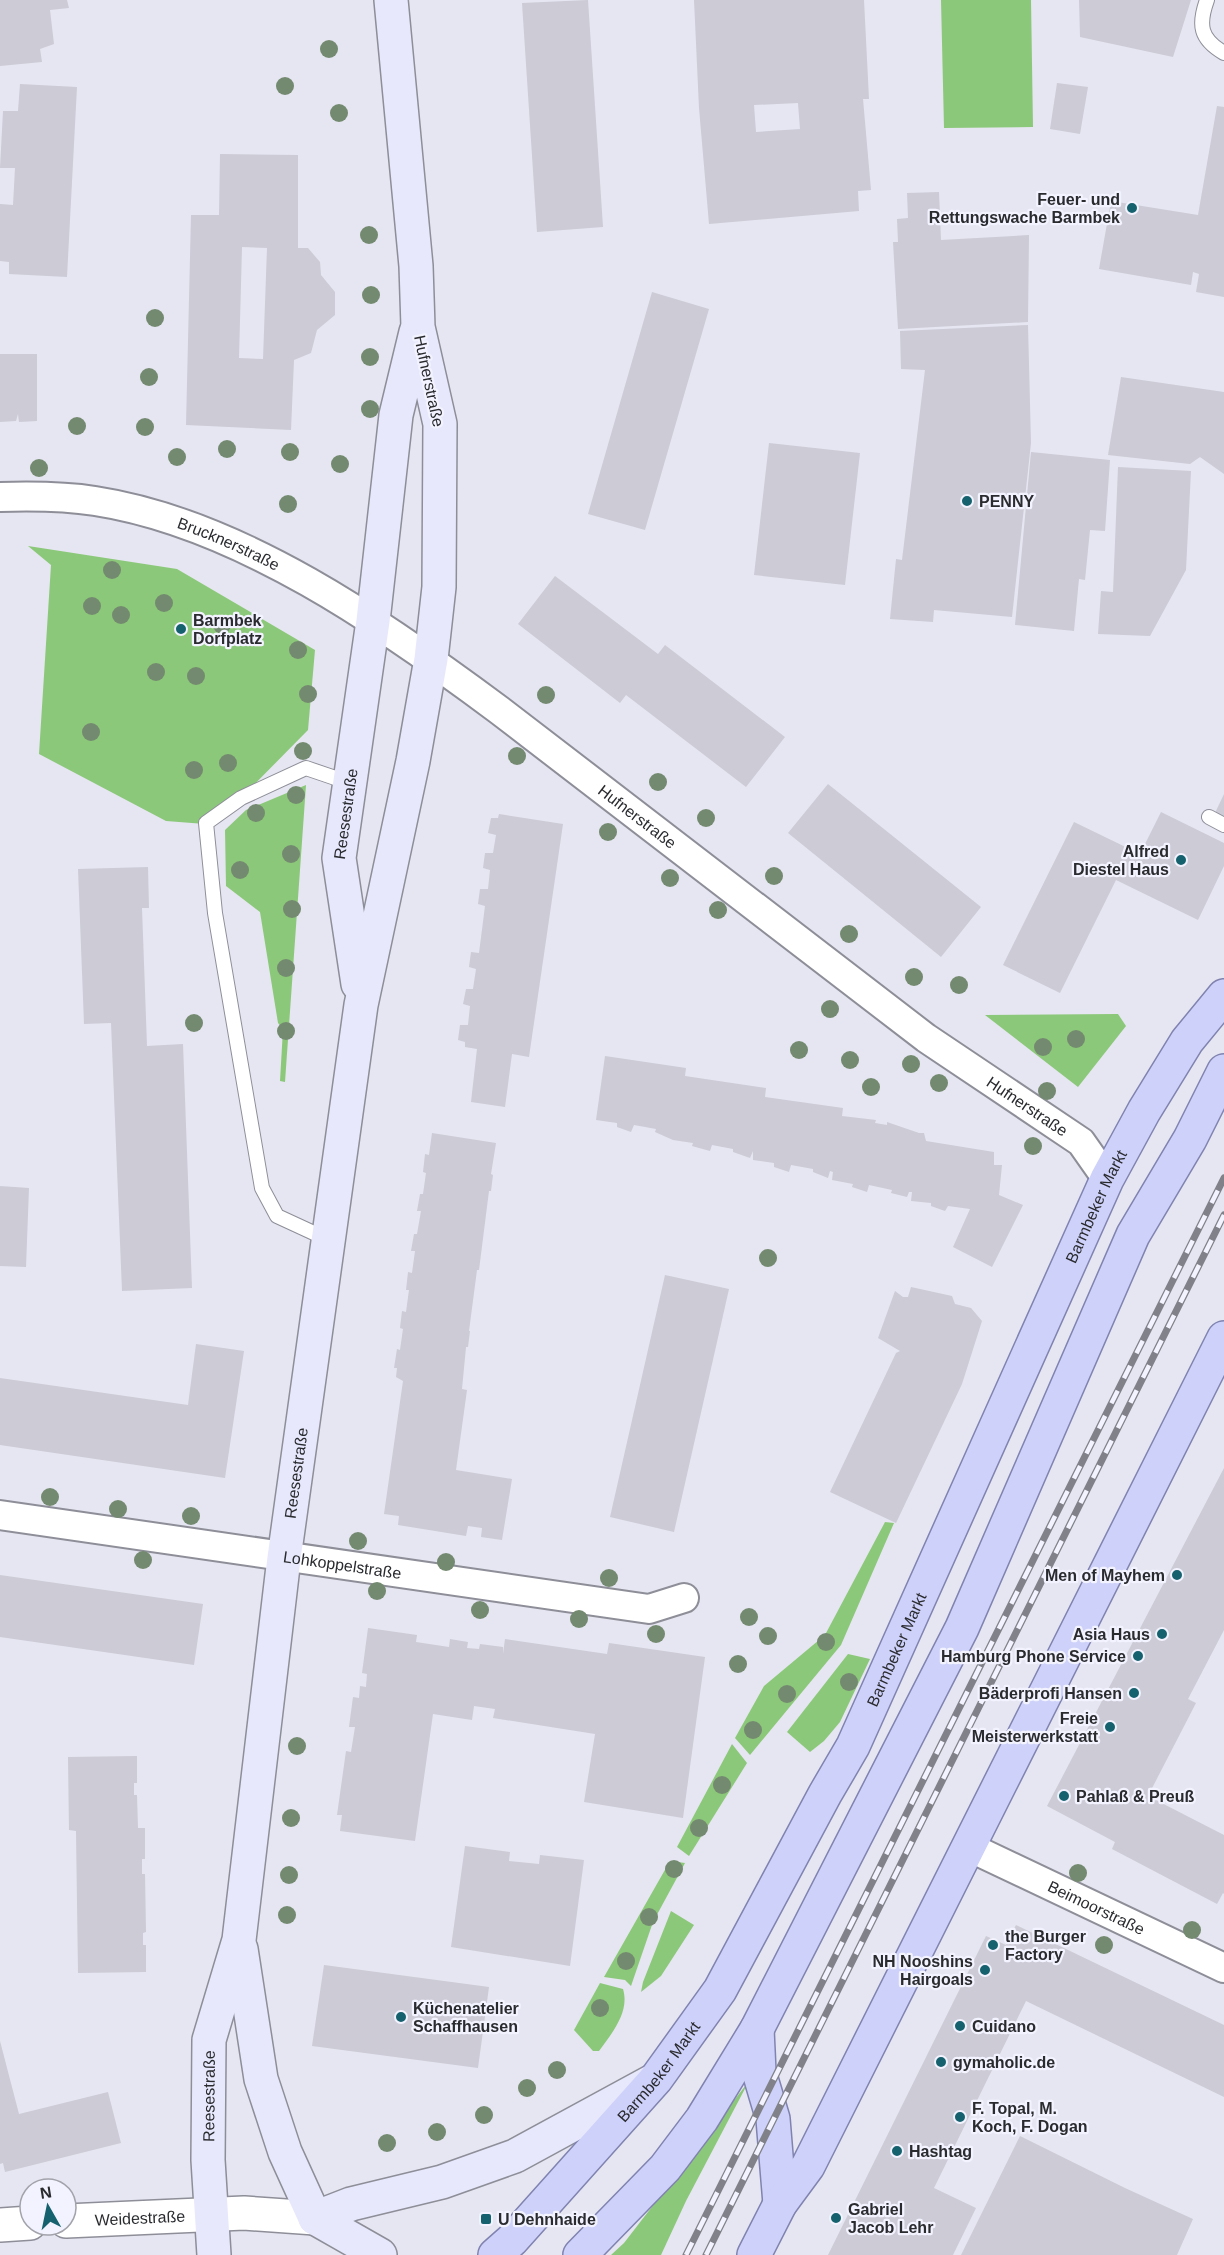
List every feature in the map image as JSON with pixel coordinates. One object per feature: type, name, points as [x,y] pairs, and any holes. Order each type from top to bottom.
[{"type":"main road","name":"Hufnerstraße","points":[[391,0],[415,255],[418,327],[440,424],[440,562],[431,659]]},
{"type":"main road","name":"Hufnerstraße","points":[[373,621],[396,416],[418,327]]},
{"type":"main road","name":"Reesestraße","points":[[361,1005],[339,858],[373,621]]},
{"type":"main road","name":"Reesestraße","points":[[214,2255],[208,2160],[209,2040],[240,1940],[284,1558],[361,1005],[414,761],[431,659]]},
{"type":"main road","name":"Barmbeker Markt","points":[[495,2255],[512,2240],[656,2079],[720,1990],[853,1746],[1107,1179],[1144,1111],[1187,1041],[1224,996]]},
{"type":"main road","points":[[580,2255],[665,2168],[702,2119],[757,2029],[962,1628],[1133,1235],[1190,1139],[1224,1071]]},
{"type":"main road","points":[[1107,1179],[1123,1200],[1133,1235]]},
{"type":"main road","points":[[754,2255],[780,2204],[808,2166],[1224,1338]]},
{"type":"main road","name":"Reesestraße","points":[[240,1940],[261,2079],[285,2152],[315,2218]]},
{"type":"main road","points":[[757,2029],[759,2072],[773,2119],[780,2204]]},
{"type":"main road","points":[[315,2218],[351,2204],[442,2182],[514,2156],[656,2079]]},
{"type":"main road","points":[[315,2218],[380,2255]]},
{"type":"street","name":"Brucknerstraße","points":[[0,497],[43,496],[96,501],[164,517],[261,557],[373,621],[431,659]]},
{"type":"street","name":"Hufnerstraße","points":[[431,659],[926,1038],[1081,1143],[1107,1179]]},
{"type":"street","name":"Lohkoppelstraße","points":[[0,1515],[284,1558],[649,1609],[684,1599]]},
{"type":"street","name":"Beimoorstraße","points":[[969,1847],[1224,1968]]},
{"type":"street","points":[[212,2216],[244,2213],[315,2218]]},
{"type":"street","name":"Weidestraße","points":[[78,2221],[212,2216]]},
{"type":"street","points":[[0,2225],[18,2224]]},
{"type":"lane","points":[[1207,0],[1202,25],[1208,43],[1224,53]]},
{"type":"lane","points":[[329,1240],[277,1216],[262,1188],[215,913],[206,823],[241,798],[306,768],[350,783]]},
{"type":"lane","points":[[1209,817],[1224,825]]},
{"type":"green space","points":[[941,0],[1031,0],[1033,127],[944,128]]},
{"type":"green space","points":[[28,546],[177,569],[315,650],[308,730],[241,798],[205,824],[166,821],[39,754],[51,565]]},
{"type":"green space","points":[[306,785],[285,1082],[280,1081],[283,1029],[278,1023],[260,912],[226,886],[225,830],[246,810]]},
{"type":"green space","points":[[1118,1014],[1126,1026],[1078,1087],[985,1015]]},
{"type":"green space","points":[[885,1522],[894,1523],[841,1645],[750,1755],[735,1738],[764,1686],[825,1635]]},
{"type":"green space","points":[[848,1654],[870,1659],[840,1722],[824,1741],[810,1752],[787,1732]]},
{"type":"green space","points":[[732,1744],[747,1763],[689,1856],[677,1847]]},
{"type":"green space","points":[[670,1861],[685,1863],[653,1922],[631,1986],[625,1980],[604,1977]]},
{"type":"green space","points":[[671,1911],[694,1925],[661,1976],[641,1992],[643,1982]]},
{"type":"green space","points":[[600,1983],[623,1989],[625,1998],[622,2014],[609,2037],[599,2051],[593,2051],[574,2030]]},
{"type":"green space","points":[[749,2081],[686,2201],[661,2255],[611,2255],[624,2243]]},
{"type":"building","points":[[0,0],[67,0],[69,8],[50,10],[54,44],[40,49],[42,62],[0,66]]},
{"type":"building","points":[[588,0],[603,227],[537,232],[522,3]]},
{"type":"building","points":[[694,0],[864,0],[869,99],[863,99],[871,190],[858,191],[859,211],[709,224],[699,108]],"holes":[[[798,103],[800,129],[756,132],[754,105]]]},
{"type":"building","points":[[1079,0],[1191,0],[1173,57],[1080,37]]},
{"type":"building","points":[[1057,83],[1088,87],[1080,134],[1050,129]]},
{"type":"building","points":[[20,84],[77,87],[67,277],[9,274],[9,262],[0,261],[0,204],[13,205],[15,168],[0,168],[3,111],[18,111]]},
{"type":"building","name":"Feuer- und Rettungswache Barmbek","points":[[1217,106],[1224,107],[1224,297],[1196,292],[1199,274],[1193,272],[1191,285],[1099,269],[1111,201],[1198,215]]},
{"type":"building","points":[[220,154],[298,155],[298,248],[308,248],[320,262],[321,275],[335,292],[335,315],[317,330],[311,353],[294,360],[291,430],[186,425],[191,215],[219,215]],"holes":[[[242,247],[267,248],[263,359],[239,358]]]},
{"type":"building","points":[[939,192],[941,240],[1029,235],[1028,322],[898,329],[893,242],[898,242],[897,219],[908,218],[907,193]]},
{"type":"building","points":[[652,292],[709,309],[645,530],[588,514]]},
{"type":"building","name":"PENNY","points":[[1028,325],[1031,443],[1012,617],[934,610],[933,622],[890,619],[896,559],[902,560],[925,370],[901,369],[900,331]]},
{"type":"building","points":[[0,354],[37,354],[37,421],[19,422],[18,414],[16,421],[0,422]]},
{"type":"building","points":[[1121,377],[1224,392],[1224,474],[1200,457],[1190,464],[1108,455]]},
{"type":"building","points":[[769,443],[860,453],[845,585],[754,575]]},
{"type":"building","points":[[1031,452],[1110,460],[1105,531],[1090,530],[1085,580],[1079,579],[1074,631],[1015,625]]},
{"type":"building","points":[[1118,467],[1191,471],[1186,570],[1150,636],[1098,634],[1101,591],[1113,592]]},
{"type":"building","points":[[555,576],[658,654],[665,645],[785,737],[746,787],[626,695],[620,703],[518,624]]},
{"type":"building","points":[[828,784],[981,907],[941,957],[788,833]]},
{"type":"building","points":[[1224,794],[1224,818],[1215,813]]},
{"type":"building","points":[[1161,812],[1224,843],[1224,866],[1198,920],[1116,880],[1060,993],[1003,965],[1074,822],[1140,854]]},
{"type":"building","points":[[499,814],[563,824],[529,1057],[512,1054],[505,1107],[471,1102],[477,1049],[465,1047],[465,1042],[458,1040],[460,1025],[468,1025],[470,1006],[463,1004],[466,989],[473,989],[476,969],[469,967],[471,952],[479,953],[485,906],[478,904],[480,889],[488,889],[490,870],[483,868],[485,853],[493,853],[496,835],[488,833],[491,818],[498,818]]},
{"type":"building","points":[[148,867],[149,908],[142,908],[147,1046],[183,1044],[192,1288],[122,1291],[111,1023],[84,1024],[78,869]]},
{"type":"building","points":[[605,1056],[686,1068],[685,1076],[766,1088],[765,1097],[843,1108],[842,1116],[876,1120],[875,1123],[887,1125],[887,1122],[924,1133],[926,1141],[994,1152],[994,1165],[1002,1165],[999,1195],[1023,1205],[992,1267],[953,1247],[970,1209],[948,1206],[945,1211],[931,1206],[931,1203],[911,1201],[912,1192],[909,1192],[907,1197],[891,1193],[892,1190],[869,1185],[867,1192],[852,1187],[853,1184],[832,1180],[833,1172],[830,1171],[828,1178],[813,1172],[813,1169],[791,1165],[789,1172],[774,1167],[774,1163],[753,1160],[753,1151],[750,1158],[733,1152],[733,1149],[712,1145],[710,1151],[692,1146],[693,1143],[673,1140],[655,1132],[656,1129],[634,1125],[631,1132],[617,1127],[617,1123],[596,1120]]},
{"type":"building","points":[[432,1133],[496,1143],[491,1191],[489,1191],[479,1270],[477,1270],[468,1347],[466,1347],[462,1389],[467,1390],[456,1470],[512,1479],[502,1540],[481,1537],[482,1528],[468,1526],[466,1536],[398,1525],[399,1516],[384,1514],[403,1381],[396,1377],[397,1368],[394,1368],[403,1329],[400,1328],[402,1311],[406,1312],[409,1290],[406,1290],[408,1272],[412,1273],[415,1251],[411,1251],[421,1211],[417,1211],[420,1194],[423,1194],[426,1173],[423,1172],[425,1154],[429,1155]]},
{"type":"building","points":[[0,1186],[29,1188],[26,1267],[0,1266]]},
{"type":"building","points":[[665,1275],[729,1289],[674,1532],[610,1517]]},
{"type":"building","points":[[911,1287],[952,1296],[955,1304],[971,1308],[982,1321],[962,1384],[896,1523],[830,1492],[896,1353],[900,1351],[878,1338],[895,1291],[903,1297],[908,1297]]},
{"type":"building","points":[[196,1344],[244,1351],[225,1478],[0,1445],[0,1378],[188,1405]]},
{"type":"building","points":[[1224,1468],[1224,1630],[1188,1699],[1196,1703],[1148,1796],[1224,1835],[1224,1894],[1217,1904],[1112,1849],[1115,1842],[1047,1806]]},
{"type":"building","points":[[0,1575],[203,1604],[194,1665],[0,1637]]},
{"type":"building","points":[[368,1628],[417,1635],[416,1642],[449,1647],[450,1639],[468,1642],[467,1648],[479,1649],[480,1644],[503,1647],[503,1654],[505,1639],[607,1654],[609,1643],[705,1657],[683,1818],[584,1802],[595,1734],[493,1718],[495,1709],[474,1706],[472,1720],[433,1714],[415,1841],[340,1831],[342,1815],[337,1815],[346,1751],[351,1752],[355,1727],[349,1727],[353,1697],[359,1698],[360,1686],[366,1687],[367,1674],[362,1673]]},
{"type":"building","points":[[137,1756],[137,1783],[134,1783],[134,1795],[137,1795],[138,1828],[145,1828],[145,1859],[142,1859],[142,1874],[145,1874],[146,1932],[143,1933],[143,1945],[146,1945],[146,1972],[78,1973],[76,1831],[69,1830],[68,1757]]},
{"type":"building","points":[[465,1846],[510,1852],[509,1861],[539,1864],[540,1855],[584,1860],[570,1966],[451,1947]]},
{"type":"building","points":[[1016,1925],[1224,2025],[1224,2097],[1026,2001],[934,2188],[976,2208],[953,2255],[828,2255],[986,1936],[1006,1945]]},
{"type":"building","name":"Küchenatelier Schaffhausen","points":[[324,1965],[489,1987],[478,2068],[312,2046]]},
{"type":"building","points":[[0,2041],[19,2114],[108,2092],[121,2143],[5,2172],[3,2163],[0,2164]]},
{"type":"building","points":[[1020,2136],[1193,2219],[1177,2255],[961,2255]]},
{"type":"railway","points":[[686,2255],[1224,1178]]},
{"type":"railway","points":[[706,2255],[1224,1215]]},
{"type":"place","name":"Feuer- und Rettungswache Barmbek","points":[[1132,208]]},
{"type":"place","name":"PENNY","points":[[967,501]]},
{"type":"place","name":"Barmbek Dorfplatz","points":[[181,629]]},
{"type":"place","name":"Alfred Diestel Haus","points":[[1181,860]]},
{"type":"place","name":"Men of Mayhem","points":[[1177,1575]]},
{"type":"place","name":"Asia Haus","points":[[1162,1634]]},
{"type":"place","name":"Hamburg Phone Service","points":[[1138,1656]]},
{"type":"place","name":"Bäderprofi Hansen","points":[[1134,1693]]},
{"type":"place","name":"Freie Meisterwerkstatt","points":[[1110,1727]]},
{"type":"place","name":"Pahlaß & Preuß","points":[[1064,1796]]},
{"type":"place","name":"the Burger Factory","points":[[993,1945]]},
{"type":"place","name":"NH Nooshins Hairgoals","points":[[985,1970]]},
{"type":"place","name":"Küchenatelier Schaffhausen","points":[[401,2017]]},
{"type":"place","name":"Cuidano","points":[[960,2026]]},
{"type":"place","name":"gymaholic.de","points":[[941,2062]]},
{"type":"place","name":"F. Topal, M. Koch, F. Dogan","points":[[960,2117]]},
{"type":"place","name":"Hashtag","points":[[897,2151]]},
{"type":"place","name":"Gabriel Jacob Lehr","points":[[836,2218]]},
{"type":"place","name":"U Dehnhaide","points":[[486,2219]]}]
